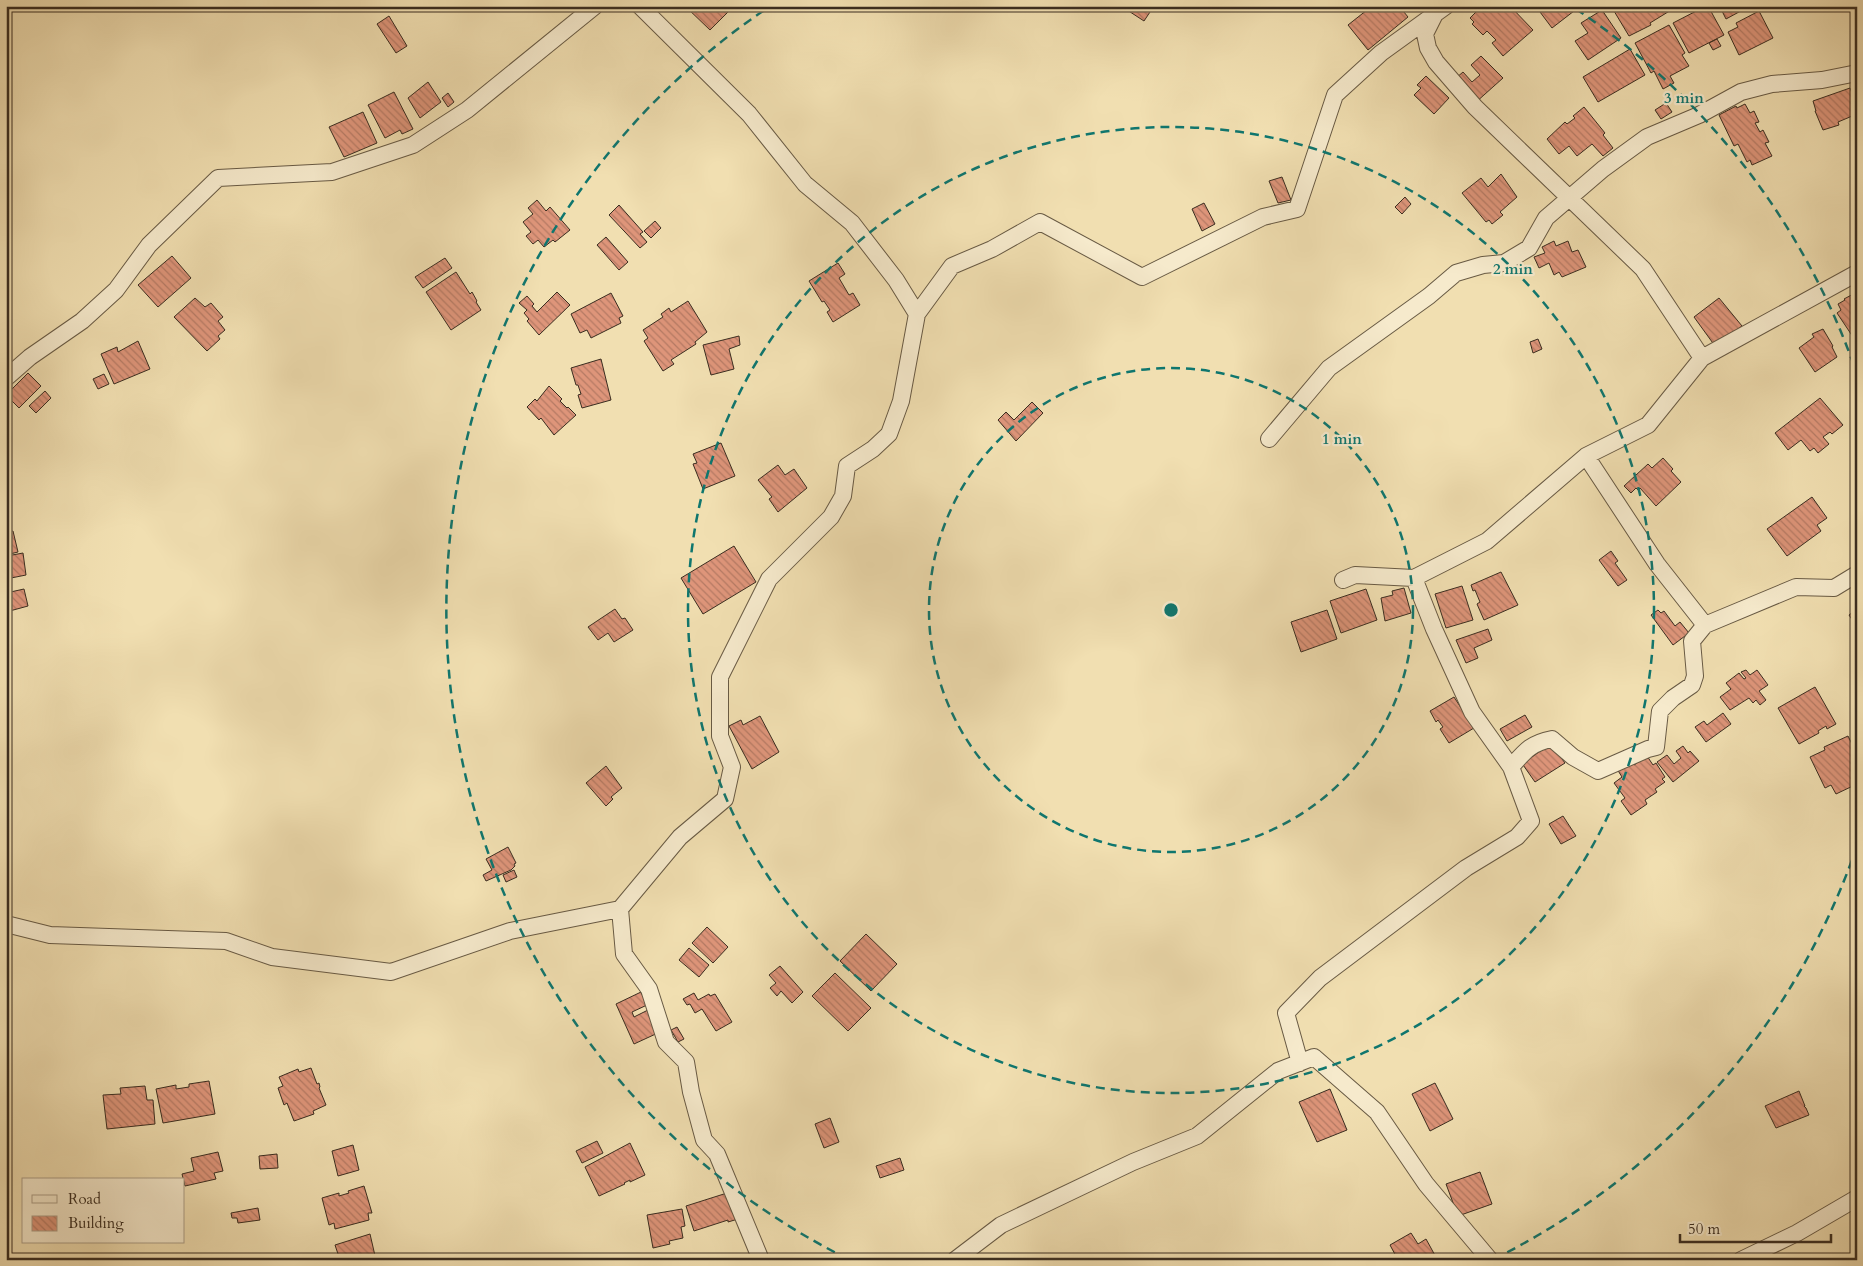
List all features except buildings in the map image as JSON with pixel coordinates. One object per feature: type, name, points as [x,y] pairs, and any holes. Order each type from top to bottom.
[{"type":"street","points":[[6,378],[30,357],[82,321],[116,290],[149,245],[218,178],[332,172],[413,145],[467,110],[595,6]]},
{"type":"street","points":[[640,6],[749,114],[805,184],[852,223],[896,280],[917,314]]},
{"type":"street","points":[[6,924],[50,935],[226,941],[272,957],[391,972],[510,931],[620,908],[680,837],[725,799],[732,767],[720,736],[720,677],[769,579],[831,517],[843,496],[847,466],[873,449],[889,434],[902,401],[917,314],[952,266],[992,249],[1040,222],[1142,277],[1263,217],[1297,209],[1335,94],[1381,53],[1441,10]]},
{"type":"street","points":[[1441,10],[1425,34],[1428,48],[1436,62],[1475,108],[1643,269],[1702,358]]},
{"type":"street","points":[[1269,439],[1329,368],[1429,296],[1456,274],[1482,265],[1504,262],[1529,248],[1546,218],[1603,169],[1647,137],[1699,115],[1741,92],[1772,84],[1822,80],[1857,73]]},
{"type":"street","points":[[1343,580],[1355,575],[1414,578],[1486,541],[1586,456],[1648,425],[1702,358],[1857,273]]},
{"type":"street","points":[[1586,456],[1658,564],[1705,625]]},
{"type":"street","points":[[1511,767],[1528,748],[1540,741],[1552,739],[1573,757],[1598,772],[1656,747],[1660,711],[1673,698],[1692,685],[1695,676],[1692,642],[1705,625],[1796,587],[1834,588],[1857,574]]},
{"type":"street","points":[[1300,1063],[1286,1013],[1320,978],[1466,868],[1517,837],[1531,822],[1511,767],[1472,712],[1434,629],[1414,578]]},
{"type":"street","points":[[620,908],[624,954],[649,989],[666,1042],[686,1062],[691,1092],[704,1140],[717,1154],[761,1260]]},
{"type":"street","points":[[955,1260],[1001,1225],[1133,1162],[1197,1136],[1278,1071],[1314,1057],[1377,1112],[1426,1184],[1490,1260]]},
{"type":"street","points":[[1741,1260],[1796,1233],[1857,1198]]}]
